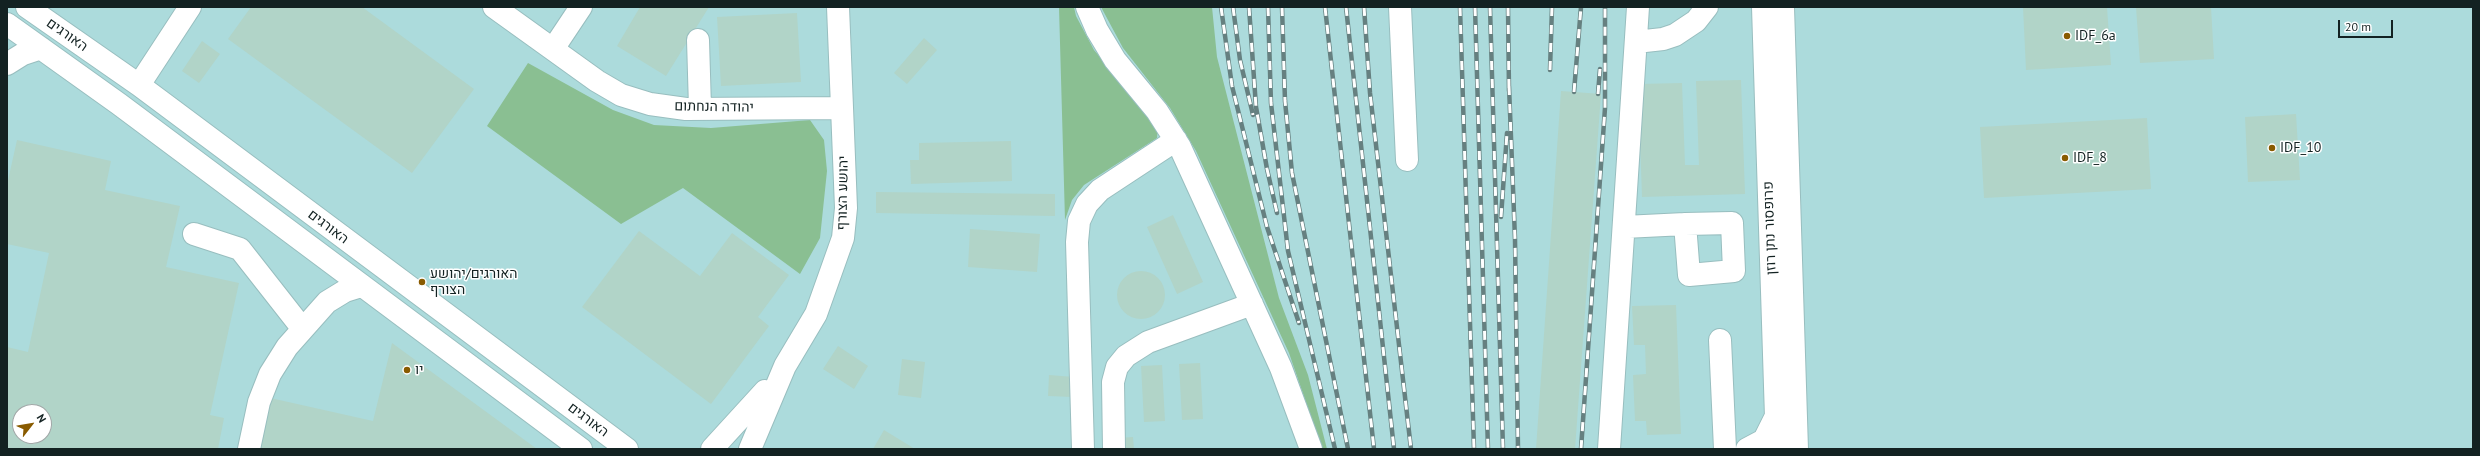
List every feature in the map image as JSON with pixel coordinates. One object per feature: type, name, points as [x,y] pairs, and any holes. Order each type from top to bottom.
[{"type":"street","name":"האורגים","points":[[27,7],[139,85],[627,449]]},
{"type":"street","points":[[139,85],[190,7]]},
{"type":"street","name":"יהודה הנחתום","points":[[494,7],[621,95],[650,104],[700,108],[842,108]]},
{"type":"street","points":[[553,49],[581,7]]},
{"type":"street","name":"יהושע הצורף","points":[[712,449],[750,410],[785,366],[816,314],[843,238],[846,208],[838,7]]},
{"type":"street","points":[[1087,7],[1097,30],[1115,60],[1157,111],[1176,140],[1281,368],[1312,449]]},
{"type":"street","points":[[1400,7],[1407,160]]},
{"type":"street","points":[[1609,449],[1638,7]]},
{"type":"street","points":[[1636,42],[1663,40],[1675,35],[1696,21],[1707,7]]},
{"type":"street","name":"פרופסור נתן רוזן","points":[[1763,7],[1777,449]]},
{"type":"street","name":"פרופסור נתן רוזן","points":[[1783,7],[1797,449]]},
{"type":"street","name":"האורגים","points":[[7,24],[581,449]]},
{"type":"street","points":[[698,40],[700,108]]},
{"type":"street","points":[[7,64],[23,54],[41,48]]},
{"type":"street","points":[[1083,449],[1077,242],[1079,221],[1087,204],[1100,190],[1176,140]]},
{"type":"street","points":[[1624,227],[1685,224]]},
{"type":"street","points":[[194,234],[240,249],[302,328]]},
{"type":"street","points":[[327,302],[331,283],[329,262]]},
{"type":"street","points":[[249,449],[260,402],[270,374],[302,328],[327,302],[345,291],[361,286]]},
{"type":"street","points":[[1114,449],[1113,382],[1117,366],[1126,356],[1148,342],[1252,304]]},
{"type":"street","points":[[1720,340],[1725,449]]},
{"type":"street","name":"יהושע הצורף","points":[[750,449],[785,366]]},
{"type":"street","points":[[1747,449],[1764,440],[1776,416]]},
{"type":"shaded area","points":[[7,7],[2473,7],[2473,449],[7,449]]},
{"type":"green space","points":[[1059,7],[1074,7],[1076,16],[1094,50],[1158,126],[1157,138],[1084,185],[1072,200],[1065,220]]},
{"type":"green space","points":[[1101,7],[1212,7],[1217,57],[1279,298],[1308,375],[1327,449],[1322,449],[1289,353],[1196,151],[1170,108],[1123,48]]},
{"type":"green space","points":[[528,63],[613,110],[654,125],[711,128],[810,120],[824,140],[827,171],[820,238],[800,274],[683,188],[621,224],[487,126]]},
{"type":"building","points":[[251,7],[362,7],[474,89],[412,173],[228,39]]},
{"type":"building","points":[[640,7],[709,7],[666,76],[617,46]]},
{"type":"building","name":"IDF_6a","points":[[2023,7],[2107,7],[2111,65],[2026,70]]},
{"type":"building","name":"IDF_6a","points":[[2136,7],[2211,7],[2214,59],[2140,63]]},
{"type":"building","points":[[797,13],[801,82],[721,86],[717,17]]},
{"type":"building","points":[[924,38],[937,50],[907,84],[894,73]]},
{"type":"building","points":[[202,41],[220,54],[199,83],[182,71]]},
{"type":"building","points":[[1741,80],[1745,194],[1642,197],[1638,84],[1682,83],[1685,165],[1699,165],[1696,81]]},
{"type":"building","points":[[1561,91],[1601,94],[1575,449],[1536,449]]},
{"type":"building","name":"IDF_10","points":[[2296,114],[2300,180],[2248,182],[2245,117]]},
{"type":"building","name":"IDF_8","points":[[2147,118],[2151,189],[1984,198],[1980,127]]},
{"type":"building","points":[[17,140],[111,161],[105,190],[180,206],[166,267],[239,283],[210,415],[224,418],[218,449],[7,449],[7,347],[28,352],[49,253],[7,244],[7,185]]},
{"type":"building","points":[[1011,141],[1012,181],[911,184],[910,160],[919,160],[919,143]]},
{"type":"building","points":[[876,192],[1055,194],[1055,216],[876,213]]},
{"type":"building","points":[[1173,215],[1203,282],[1177,294],[1147,227]]},
{"type":"building","points":[[970,229],[1040,234],[1037,272],[968,267]]},
{"type":"building","points":[[639,231],[700,276],[732,233],[789,275],[758,317],[769,326],[711,404],[582,307]]},
{"type":"building","points":[[1141,271],[1150,273],[1158,278],[1163,286],[1165,295],[1163,304],[1158,312],[1150,317],[1141,319],[1132,317],[1124,312],[1119,304],[1117,295],[1119,286],[1124,278],[1132,273]]},
{"type":"building","points":[[1676,305],[1681,434],[1647,435],[1646,421],[1635,421],[1633,375],[1646,374],[1645,345],[1634,345],[1632,306]]},
{"type":"building","name":"יו","points":[[392,343],[537,449],[259,449],[266,397],[373,421]]},
{"type":"building","points":[[838,346],[868,366],[854,389],[823,369]]},
{"type":"building","points":[[902,359],[925,362],[921,398],[898,395]]},
{"type":"building","points":[[1200,363],[1203,419],[1182,420],[1179,364]]},
{"type":"building","points":[[1162,365],[1165,421],[1144,422],[1141,366]]},
{"type":"building","points":[[1049,375],[1074,377],[1072,397],[1048,396]]},
{"type":"building","points":[[884,430],[915,449],[873,449]]},
{"type":"building","points":[[1133,437],[1134,449],[1120,449],[1119,438]]},
{"type":"railway","points":[[1221,7],[1232,86],[1267,227],[1299,323]]},
{"type":"railway","points":[[1233,7],[1240,60],[1253,115]]},
{"type":"railway","points":[[1249,7],[1256,107],[1267,169],[1277,213]]},
{"type":"railway","points":[[1268,7],[1271,103],[1288,251],[1335,449]]},
{"type":"railway","points":[[1282,7],[1285,101],[1292,173],[1348,449]]},
{"type":"railway","points":[[1325,7],[1374,449]]},
{"type":"railway","points":[[1346,7],[1394,449]]},
{"type":"railway","points":[[1364,7],[1370,93],[1411,449]]},
{"type":"railway","points":[[1460,7],[1474,449]]},
{"type":"railway","points":[[1475,7],[1488,449]]},
{"type":"railway","points":[[1490,7],[1503,449]]},
{"type":"railway","points":[[1508,7],[1509,91]]},
{"type":"railway","points":[[1550,70],[1552,7]]},
{"type":"railway","points":[[1574,92],[1581,7]]},
{"type":"railway","points":[[1581,449],[1605,108],[1605,7]]},
{"type":"railway","points":[[1598,94],[1600,69]]},
{"type":"railway","points":[[1509,86],[1515,239],[1518,449]]},
{"type":"railway","points":[[1501,217],[1507,133]]},
{"type":"place","name":"IDF_6a","points":[[2067,36]]},
{"type":"place","name":"IDF_10","points":[[2272,148]]},
{"type":"place","name":"IDF_8","points":[[2065,158]]},
{"type":"place","name":"האורגים/יהושע הצורף","points":[[422,282]]},
{"type":"place","name":"יו","points":[[407,370]]}]
